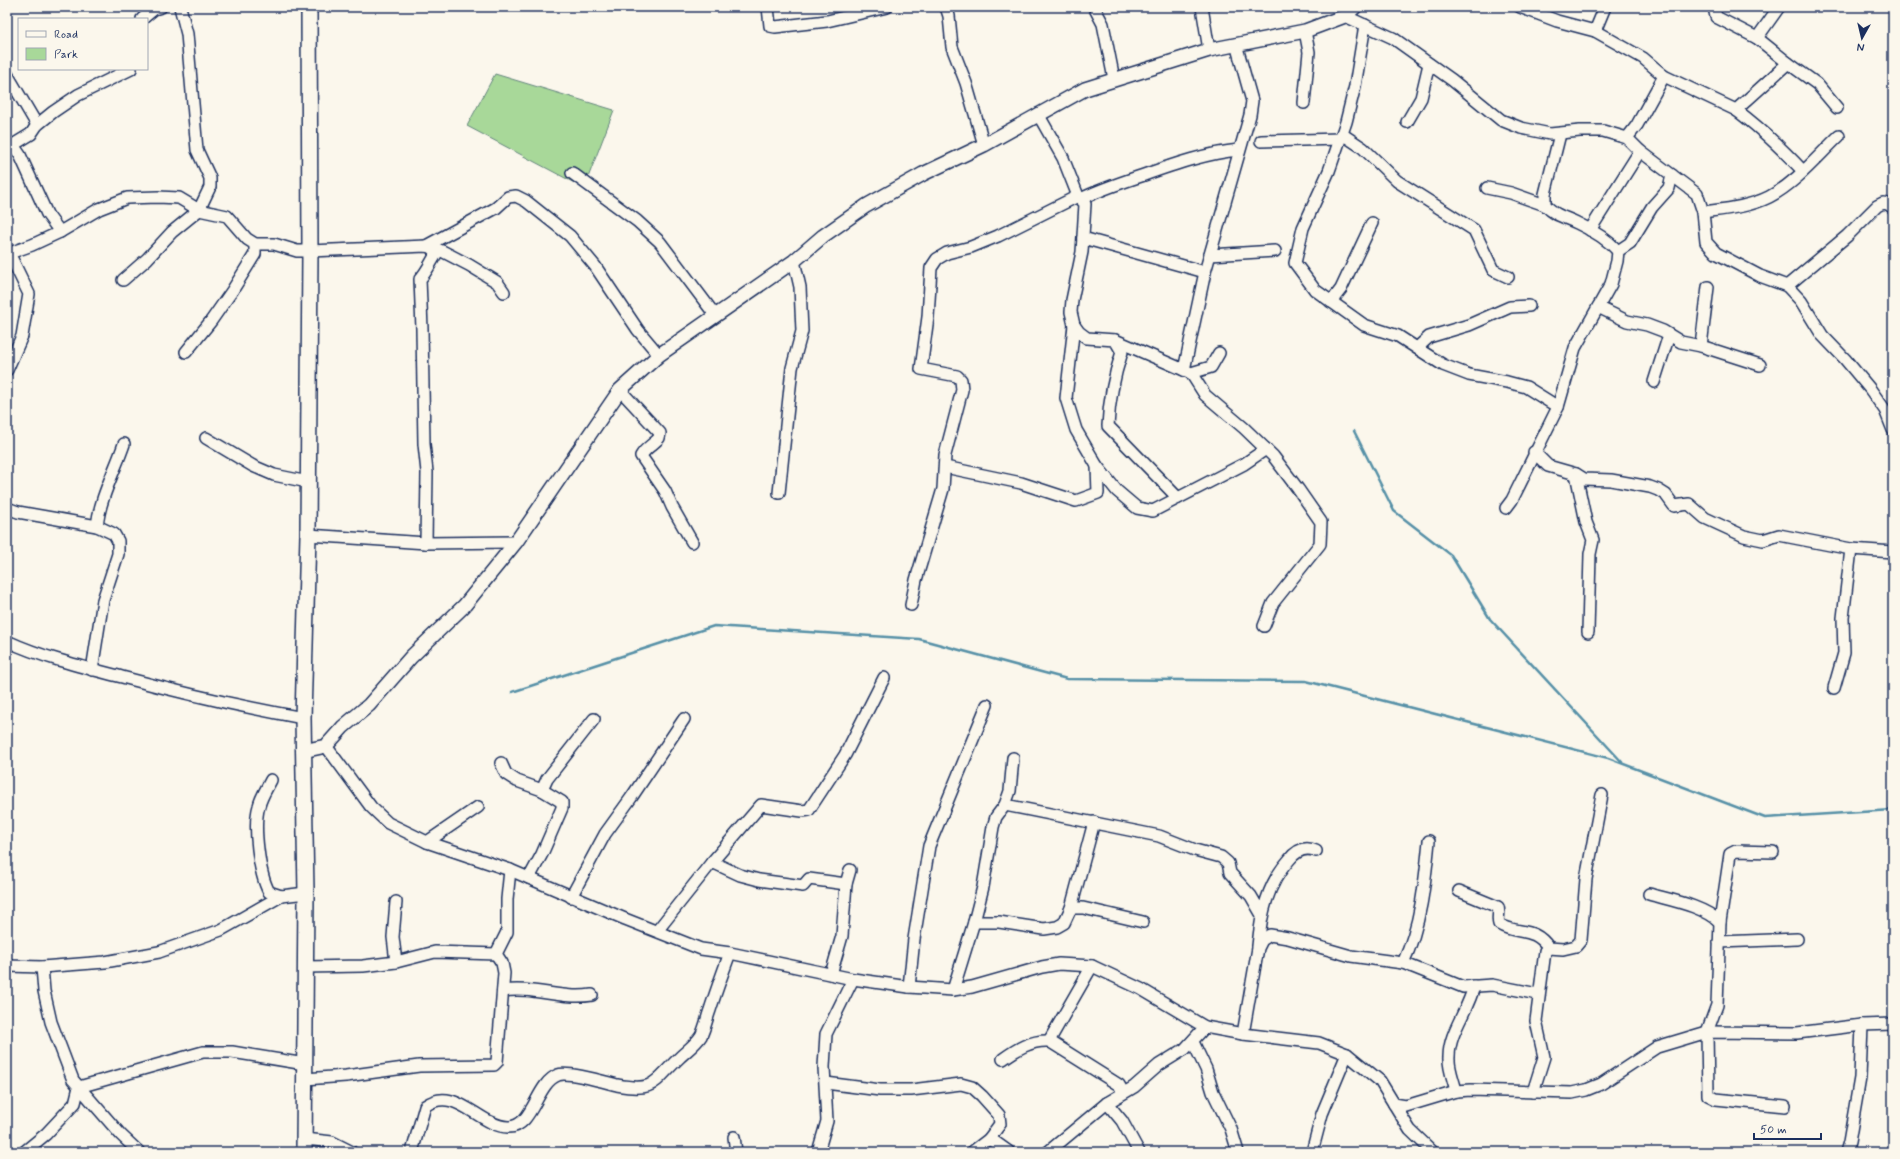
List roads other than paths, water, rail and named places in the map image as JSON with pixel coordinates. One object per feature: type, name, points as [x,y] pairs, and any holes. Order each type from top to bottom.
[{"type":"main road","points":[[305,1146],[306,893],[303,718],[308,535],[310,251],[309,7]]},
{"type":"street","points":[[143,18],[154,9],[161,7]]},
{"type":"street","points":[[123,280],[147,259],[172,232],[199,210],[210,187],[210,178],[197,150],[186,34],[180,7]]},
{"type":"street","points":[[768,7],[770,26],[775,27],[827,21],[873,9],[887,7]]},
{"type":"street","points":[[946,7],[949,16],[952,47],[966,83],[984,145]]},
{"type":"street","points":[[1094,7],[1104,24],[1114,79]]},
{"type":"street","points":[[1202,7],[1209,50]]},
{"type":"street","points":[[303,751],[326,746],[343,727],[369,705],[410,657],[464,606],[516,542],[620,390],[658,355],[794,261],[823,236],[866,206],[924,174],[984,145],[1085,89],[1209,50],[1305,31],[1345,16],[1355,7]]},
{"type":"street","points":[[1520,7],[1557,21],[1595,31],[1643,58],[1664,76],[1736,110],[1783,150],[1803,171]]},
{"type":"street","points":[[1595,31],[1605,7]]},
{"type":"street","points":[[1714,7],[1716,17],[1757,38],[1817,84],[1837,108]]},
{"type":"street","points":[[1757,38],[1779,7]]},
{"type":"street","points":[[1345,16],[1392,38],[1452,80],[1500,120],[1521,128],[1550,134],[1580,131],[1603,131],[1627,138],[1640,151],[1697,194],[1703,212],[1706,242],[1716,253],[1760,276],[1787,286],[1801,301],[1822,335],[1889,408],[1893,430]]},
{"type":"street","points":[[1365,25],[1355,86],[1341,136],[1329,171],[1303,228],[1295,263],[1315,290],[1364,325],[1398,336],[1443,365],[1469,375],[1526,387],[1558,407]]},
{"type":"street","points":[[1304,103],[1309,52],[1305,31]]},
{"type":"street","points":[[1188,371],[1205,272],[1250,115],[1252,101],[1236,44]]},
{"type":"street","points":[[1736,110],[1788,63]]},
{"type":"street","points":[[1407,122],[1421,98],[1429,64]]},
{"type":"street","points":[[60,232],[47,214],[20,155],[10,147],[31,134],[37,125],[78,95],[129,70]]},
{"type":"street","points":[[7,74],[37,125]]},
{"type":"street","points":[[1627,138],[1637,125],[1664,76]]},
{"type":"street","points":[[1038,114],[1063,158],[1079,198],[1085,204],[1084,238],[1072,300],[1071,312],[1074,325],[1066,398],[1076,430],[1097,466],[1117,491],[1136,508],[1153,511],[1244,464],[1266,449]]},
{"type":"street","points":[[1545,205],[1545,194],[1560,134]]},
{"type":"street","points":[[1261,141],[1341,136],[1363,148],[1397,181],[1474,230],[1493,270],[1508,277]]},
{"type":"street","points":[[1703,212],[1738,207],[1769,197],[1791,183],[1839,136]]},
{"type":"street","points":[[911,605],[916,580],[943,489],[947,444],[962,390],[961,380],[957,376],[921,369],[928,317],[931,268],[937,259],[998,236],[1095,192],[1170,166],[1218,152],[1239,150]]},
{"type":"street","points":[[1590,230],[1640,151]]},
{"type":"street","points":[[572,173],[637,221],[660,242],[715,315]]},
{"type":"street","points":[[1506,508],[1512,500],[1534,452],[1558,407],[1575,348],[1607,293],[1615,273],[1618,251],[1630,243],[1652,207],[1668,188],[1672,175]]},
{"type":"street","points":[[1487,188],[1511,193],[1545,205],[1555,214],[1576,223],[1609,241],[1618,251]]},
{"type":"street","points":[[426,246],[496,208],[508,197],[516,196],[526,201],[570,236],[595,266],[638,330],[658,355]]},
{"type":"street","points":[[7,370],[22,336],[29,294],[8,253],[60,232],[99,209],[127,198],[179,198],[199,210],[227,216],[247,239],[255,244],[274,244],[297,251],[426,246],[439,250],[497,282],[504,292]]},
{"type":"street","points":[[1787,286],[1847,236],[1877,206],[1884,203],[1891,203]]},
{"type":"street","points":[[1331,302],[1341,289],[1372,223]]},
{"type":"street","points":[[1084,238],[1205,272]]},
{"type":"street","points":[[186,352],[211,321],[232,291],[254,254],[255,244]]},
{"type":"street","points":[[426,543],[427,472],[424,444],[423,344],[420,279],[425,274],[430,262],[439,250]]},
{"type":"street","points":[[1210,255],[1275,251]]},
{"type":"street","points":[[779,493],[792,368],[802,331],[800,287],[794,261]]},
{"type":"street","points":[[1702,346],[1708,287]]},
{"type":"street","points":[[1416,348],[1429,337],[1470,325],[1486,319],[1501,310],[1510,307],[1529,306]]},
{"type":"street","points":[[1598,307],[1628,321],[1663,330],[1669,336],[1681,342],[1702,346],[1760,365]]},
{"type":"street","points":[[1074,325],[1079,332],[1088,338],[1115,340],[1188,371],[1205,395],[1266,449],[1298,489],[1321,522],[1320,544],[1273,604],[1264,626]]},
{"type":"street","points":[[1654,382],[1669,336]]},
{"type":"street","points":[[1115,340],[1122,352],[1116,370],[1110,400],[1108,426],[1178,498]]},
{"type":"street","points":[[1188,371],[1211,367],[1219,353]]},
{"type":"street","points":[[620,390],[660,432],[660,438],[644,450],[641,456],[666,491],[675,513],[692,542]]},
{"type":"street","points":[[206,438],[253,466],[274,475],[308,482]]},
{"type":"street","points":[[98,526],[98,515],[109,480],[124,444]]},
{"type":"street","points":[[1534,452],[1548,466],[1576,474],[1584,479],[1611,480],[1654,488],[1666,496],[1674,506],[1689,504],[1705,518],[1744,536],[1763,540],[1779,535],[1851,549],[1893,552]]},
{"type":"street","points":[[945,467],[1021,483],[1076,501],[1098,492],[1097,466]]},
{"type":"street","points":[[1576,474],[1586,522],[1593,540],[1590,554],[1588,632]]},
{"type":"street","points":[[7,508],[18,512],[98,526],[114,534],[118,541],[118,554],[103,600],[92,670]]},
{"type":"street","points":[[308,535],[426,543],[516,542]]},
{"type":"street","points":[[1834,688],[1844,652],[1843,618],[1851,549]]},
{"type":"street","points":[[7,641],[30,652],[92,670],[225,703],[303,718]]},
{"type":"street","points":[[657,931],[712,862],[761,805],[802,811],[808,810],[846,755],[884,678]]},
{"type":"street","points":[[909,988],[916,925],[929,846],[987,705]]},
{"type":"street","points":[[542,790],[548,778],[594,719]]},
{"type":"street","points":[[571,896],[582,880],[605,834],[684,719]]},
{"type":"street","points":[[326,746],[371,807],[388,823],[428,842],[464,856],[510,870],[701,949],[730,953],[853,979],[909,988],[953,990],[972,987],[1042,967],[1059,964],[1092,966],[1141,989],[1205,1027],[1243,1034],[1319,1043],[1347,1054],[1380,1082],[1410,1130],[1433,1152]]},
{"type":"street","points":[[953,990],[974,922],[989,857],[993,827],[996,817],[1005,805],[1010,791],[1013,758]]},
{"type":"street","points":[[501,763],[506,774],[517,781],[542,790],[562,802],[562,808],[542,854],[529,878]]},
{"type":"street","points":[[271,780],[259,806],[258,838],[264,884],[269,892],[281,896]]},
{"type":"street","points":[[1533,1092],[1544,1057],[1536,1021],[1538,994],[1545,951],[1549,948],[1562,949],[1576,946],[1581,940],[1586,879],[1602,795]]},
{"type":"street","points":[[1005,805],[1159,836],[1195,850],[1221,857],[1228,863],[1230,873],[1251,896],[1262,916]]},
{"type":"street","points":[[428,842],[478,807]]},
{"type":"street","points":[[974,922],[999,922],[1044,929],[1057,927],[1064,923],[1071,908],[1094,822]]},
{"type":"street","points":[[1403,963],[1414,937],[1423,894],[1429,841]]},
{"type":"street","points":[[1243,1034],[1262,916],[1271,884],[1282,867],[1292,856],[1301,850],[1310,848],[1316,851]]},
{"type":"street","points":[[1773,852],[1736,851],[1730,854],[1720,922],[1717,1005],[1707,1032],[1708,1095],[1716,1099],[1785,1106]]},
{"type":"street","points":[[712,862],[740,874],[760,880],[803,886],[809,879],[846,884]]},
{"type":"street","points":[[496,954],[507,932],[507,899],[510,870]]},
{"type":"street","points":[[831,974],[842,936],[846,884],[850,870]]},
{"type":"street","points":[[1459,891],[1498,907],[1499,912],[1497,920],[1499,924],[1504,928],[1534,933],[1543,939],[1549,948]]},
{"type":"street","points":[[7,966],[42,967],[105,962],[159,952],[221,930],[281,896],[306,893]]},
{"type":"street","points":[[1649,894],[1713,915],[1720,922]]},
{"type":"street","points":[[396,902],[393,937],[396,962]]},
{"type":"street","points":[[1071,908],[1084,908],[1143,922]]},
{"type":"street","points":[[1258,948],[1262,940],[1270,935],[1288,938],[1351,956],[1403,963],[1449,983],[1463,987],[1508,987],[1538,994]]},
{"type":"street","points":[[1719,942],[1797,939]]},
{"type":"street","points":[[305,967],[363,966],[396,962],[436,952],[496,954]]},
{"type":"street","points":[[412,1152],[425,1106],[439,1099],[459,1103],[485,1120],[508,1128],[517,1126],[523,1121],[551,1080],[557,1075],[567,1073],[622,1086],[642,1088],[653,1085],[701,1036],[730,953]]},
{"type":"street","points":[[79,1086],[203,1052],[232,1052],[305,1071],[346,1076],[419,1066],[494,1065],[497,1062],[504,973],[502,964],[496,954]]},
{"type":"street","points":[[1049,1041],[1092,966]]},
{"type":"street","points":[[42,967],[44,991],[51,1022],[73,1080],[121,1135],[138,1152]]},
{"type":"street","points":[[818,1152],[827,1121],[824,1067],[826,1034],[853,979]]},
{"type":"street","points":[[1456,1091],[1448,1059],[1451,1043],[1470,1001],[1474,986]]},
{"type":"street","points":[[503,991],[515,989],[579,997],[592,995]]},
{"type":"street","points":[[1846,1152],[1851,1135],[1860,1078],[1862,1024]]},
{"type":"street","points":[[1394,1104],[1406,1106],[1456,1091],[1488,1090],[1572,1093],[1586,1090],[1601,1084],[1657,1047],[1707,1032],[1797,1033],[1862,1024],[1893,1024]]},
{"type":"street","points":[[1048,1152],[1107,1103],[1123,1092],[1134,1087],[1159,1065],[1193,1042],[1205,1027]]},
{"type":"street","points":[[1003,1059],[1028,1044],[1041,1040],[1049,1041],[1119,1085],[1123,1092]]},
{"type":"street","points":[[1193,1042],[1206,1069],[1213,1092],[1231,1129],[1238,1152]]},
{"type":"street","points":[[1312,1152],[1322,1114],[1347,1054]]},
{"type":"street","points":[[826,1083],[880,1090],[911,1090],[961,1084],[972,1087],[999,1115],[1000,1124],[989,1139],[972,1152]]},
{"type":"street","points":[[24,1152],[46,1134],[74,1103],[79,1086]]},
{"type":"street","points":[[1107,1103],[1122,1121],[1139,1152]]},
{"type":"street","points":[[734,1137],[736,1152]]},
{"type":"street","points":[[989,1139],[1009,1152]]},
{"type":"street","points":[[305,1146],[332,1142],[352,1152]]},
{"type":"waterway","points":[[1354,431],[1394,511],[1451,555],[1490,619],[1622,762]]},
{"type":"waterway","points":[[512,692],[714,626],[919,639],[1067,679],[1306,681],[1608,758],[1765,818],[1893,810]]}]
